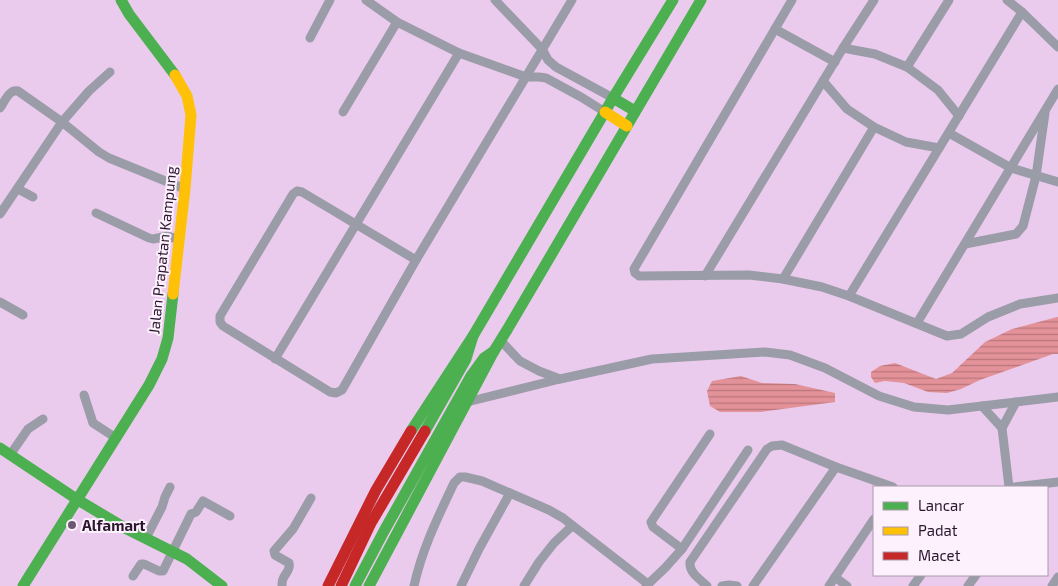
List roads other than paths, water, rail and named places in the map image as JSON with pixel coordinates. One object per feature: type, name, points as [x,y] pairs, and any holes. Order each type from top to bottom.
[{"type":"street","name":"Jalan Prapatan Kampung","points":[[23,586],[136,408],[162,359],[168,338],[185,189],[191,115],[187,96],[175,76],[129,14],[121,0]]},
{"type":"street","points":[[310,38],[330,0]]},
{"type":"street","points":[[366,0],[397,22],[459,53],[526,77],[539,77],[555,82],[627,126]]},
{"type":"street","points":[[495,0],[542,49],[548,60],[556,67],[635,111]]},
{"type":"street","points":[[416,260],[297,190],[220,316],[220,322],[223,326],[330,392],[336,393],[342,390],[416,260],[572,0]]},
{"type":"street","points":[[328,586],[353,533],[407,436],[473,336],[673,0]]},
{"type":"street","points":[[355,586],[470,376],[501,341],[701,0]]},
{"type":"street","points":[[792,0],[634,269],[635,273],[639,276],[749,275],[784,279],[822,287],[850,296],[947,336],[961,334],[988,317],[1020,304],[1058,298]]},
{"type":"street","points":[[705,276],[874,0]]},
{"type":"street","points":[[907,67],[949,0]]},
{"type":"street","points":[[1007,0],[1058,47]]},
{"type":"street","points":[[850,296],[1022,12]]},
{"type":"street","points":[[343,112],[397,22]]},
{"type":"street","points":[[775,29],[835,62]]},
{"type":"street","points":[[843,48],[875,54],[907,67],[938,90],[959,116]]},
{"type":"street","points":[[275,358],[459,53]]},
{"type":"street","points":[[0,214],[62,122],[89,91],[110,72]]},
{"type":"street","points":[[823,81],[847,109],[874,128],[906,142],[939,148]]},
{"type":"street","points":[[917,323],[1058,89]]},
{"type":"street","points":[[0,108],[11,92],[16,91],[62,122],[109,158],[185,189]]},
{"type":"street","points":[[965,244],[1016,234],[1023,226],[1036,176],[1046,109]]},
{"type":"street","points":[[784,279],[874,128]]},
{"type":"street","points":[[949,133],[1011,168],[1058,182]]},
{"type":"street","points":[[18,189],[33,197]]},
{"type":"street","points":[[96,213],[149,238],[154,239],[168,236],[179,240]]},
{"type":"street","points":[[0,302],[23,315]]},
{"type":"street","points":[[341,586],[371,523],[461,368],[469,351],[473,336]]},
{"type":"street","points":[[501,341],[520,361],[560,379]]},
{"type":"street","points":[[467,402],[560,379],[652,360],[765,352],[790,355],[810,362],[879,396],[914,407],[948,410],[1058,397]]},
{"type":"street","points":[[370,586],[467,402],[489,355]]},
{"type":"street","points":[[84,394],[93,423],[116,438]]},
{"type":"street","points":[[1009,486],[1002,428],[1016,402]]},
{"type":"street","points":[[982,406],[1002,428]]},
{"type":"street","points":[[10,455],[28,429],[43,419]]},
{"type":"street","points":[[682,549],[653,526],[651,522],[710,434]]},
{"type":"street","points":[[707,586],[691,570],[690,562],[768,449],[772,446],[782,445],[836,468],[890,486]]},
{"type":"street","points":[[0,448],[78,500],[125,528],[187,559],[222,586]]},
{"type":"street","points":[[414,586],[418,566],[429,535],[454,483],[460,477],[482,481],[563,518],[647,585],[682,549],[748,450]]},
{"type":"street","points":[[753,586],[836,468]]},
{"type":"street","points":[[1036,486],[1058,482]]},
{"type":"street","points":[[146,538],[170,488]]},
{"type":"street","points":[[462,586],[479,549],[510,493]]},
{"type":"street","points":[[282,586],[283,578],[290,565],[275,555],[274,551],[293,529],[310,498]]},
{"type":"street","points":[[133,576],[141,564],[161,572],[191,514],[196,512],[203,501],[230,516]]},
{"type":"street","points":[[829,586],[873,521]]},
{"type":"street","points":[[524,586],[554,543],[572,526]]},
{"type":"street","points":[[1052,586],[1058,577]]},
{"type":"street","points":[[835,578],[847,586]]},
{"type":"street","points":[[722,586],[738,586]]},
{"type":"place","name":"Alfamart","points":[[72,525]]}]
